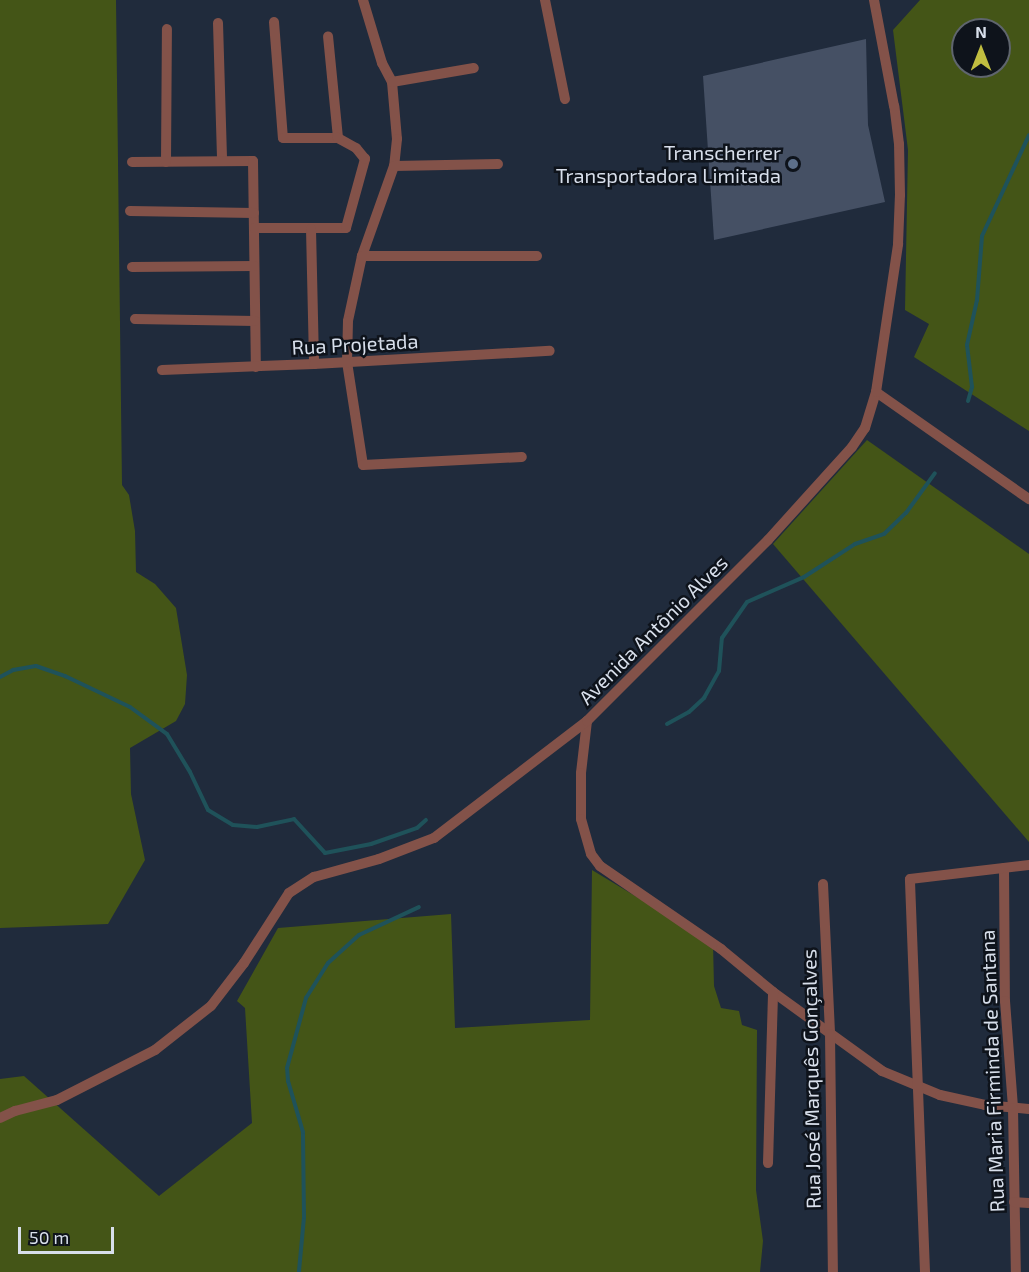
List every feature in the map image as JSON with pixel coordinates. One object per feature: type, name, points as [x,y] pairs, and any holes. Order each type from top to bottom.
[{"type":"street","points":[[363,0],[378,52],[392,82],[397,119],[394,166],[362,256],[348,321],[347,362],[363,465],[522,457]]},
{"type":"street","points":[[545,0],[565,99]]},
{"type":"street","name":"Avenida Antônio Alves","points":[[874,0],[894,106],[899,144],[900,195],[898,244],[876,392],[865,428],[852,447],[768,540],[587,721],[580,773],[581,819],[591,854],[600,866],[712,943],[773,992],[882,1071],[919,1088],[964,1101],[1029,1109]]},
{"type":"street","points":[[254,228],[346,228],[365,159],[356,148],[338,138],[283,138],[274,22]]},
{"type":"street","points":[[218,23],[222,161]]},
{"type":"street","points":[[166,162],[167,29]]},
{"type":"street","points":[[328,36],[338,138]]},
{"type":"street","points":[[392,82],[474,68]]},
{"type":"street","points":[[132,162],[254,161],[256,367]]},
{"type":"street","points":[[394,166],[498,164]]},
{"type":"street","points":[[130,211],[254,213]]},
{"type":"street","points":[[311,229],[314,364]]},
{"type":"street","points":[[362,256],[537,256]]},
{"type":"street","points":[[132,267],[254,267]]},
{"type":"street","points":[[135,319],[255,321]]},
{"type":"street","name":"Rua Projetada","points":[[162,370],[550,351]]},
{"type":"street","points":[[876,392],[1029,500]]},
{"type":"street","points":[[0,1118],[15,1111],[57,1100],[155,1050],[211,1006],[244,963],[289,892],[314,876],[379,859],[434,838],[587,721]]},
{"type":"street","points":[[925,1272],[910,879],[1029,865]]},
{"type":"street","name":"Rua Maria Firminda de Santana","points":[[1004,868],[1005,1001],[1013,1108],[1016,1272]]},
{"type":"street","name":"Rua José Marquês Gonçalves","points":[[823,884],[830,1034],[833,1272]]},
{"type":"street","points":[[768,1163],[773,992]]},
{"type":"street","points":[[1014,1202],[1029,1203]]},
{"type":"green space","points":[[0,0],[116,0],[122,485],[129,495],[135,531],[136,572],[155,584],[176,608],[187,675],[185,704],[176,721],[130,748],[131,794],[145,860],[108,924],[0,928]]},
{"type":"green space","points":[[920,0],[1029,0],[1029,431],[914,357],[929,324],[905,310],[908,150],[893,30]]},
{"type":"green space","points":[[867,440],[1029,554],[1029,842],[773,544]]},
{"type":"green space","points":[[592,870],[713,943],[714,986],[721,1008],[739,1011],[742,1025],[757,1030],[756,1190],[763,1241],[760,1272],[0,1272],[0,1079],[24,1076],[159,1196],[252,1123],[245,1008],[237,1001],[278,928],[451,914],[455,1028],[590,1020]]},
{"type":"building","name":"Transcherrer Transportadora Limitada","points":[[866,39],[868,125],[885,202],[714,240],[703,76]]},
{"type":"waterway","points":[[968,401],[972,387],[967,345],[977,300],[982,236],[1029,135]]},
{"type":"waterway","points":[[667,724],[689,712],[704,698],[719,671],[722,638],[747,602],[804,577],[855,544],[884,534],[906,513],[935,473]]},
{"type":"waterway","points":[[0,677],[13,670],[36,666],[65,676],[130,707],[167,734],[190,772],[208,810],[233,825],[257,827],[294,819],[325,853],[371,844],[417,828],[426,820]]},
{"type":"waterway","points":[[299,1271],[304,1217],[303,1132],[288,1081],[287,1068],[306,998],[328,963],[359,935],[419,907]]},
{"type":"place","name":"Transcherrer Transportadora Limitada","points":[[793,164]]}]
